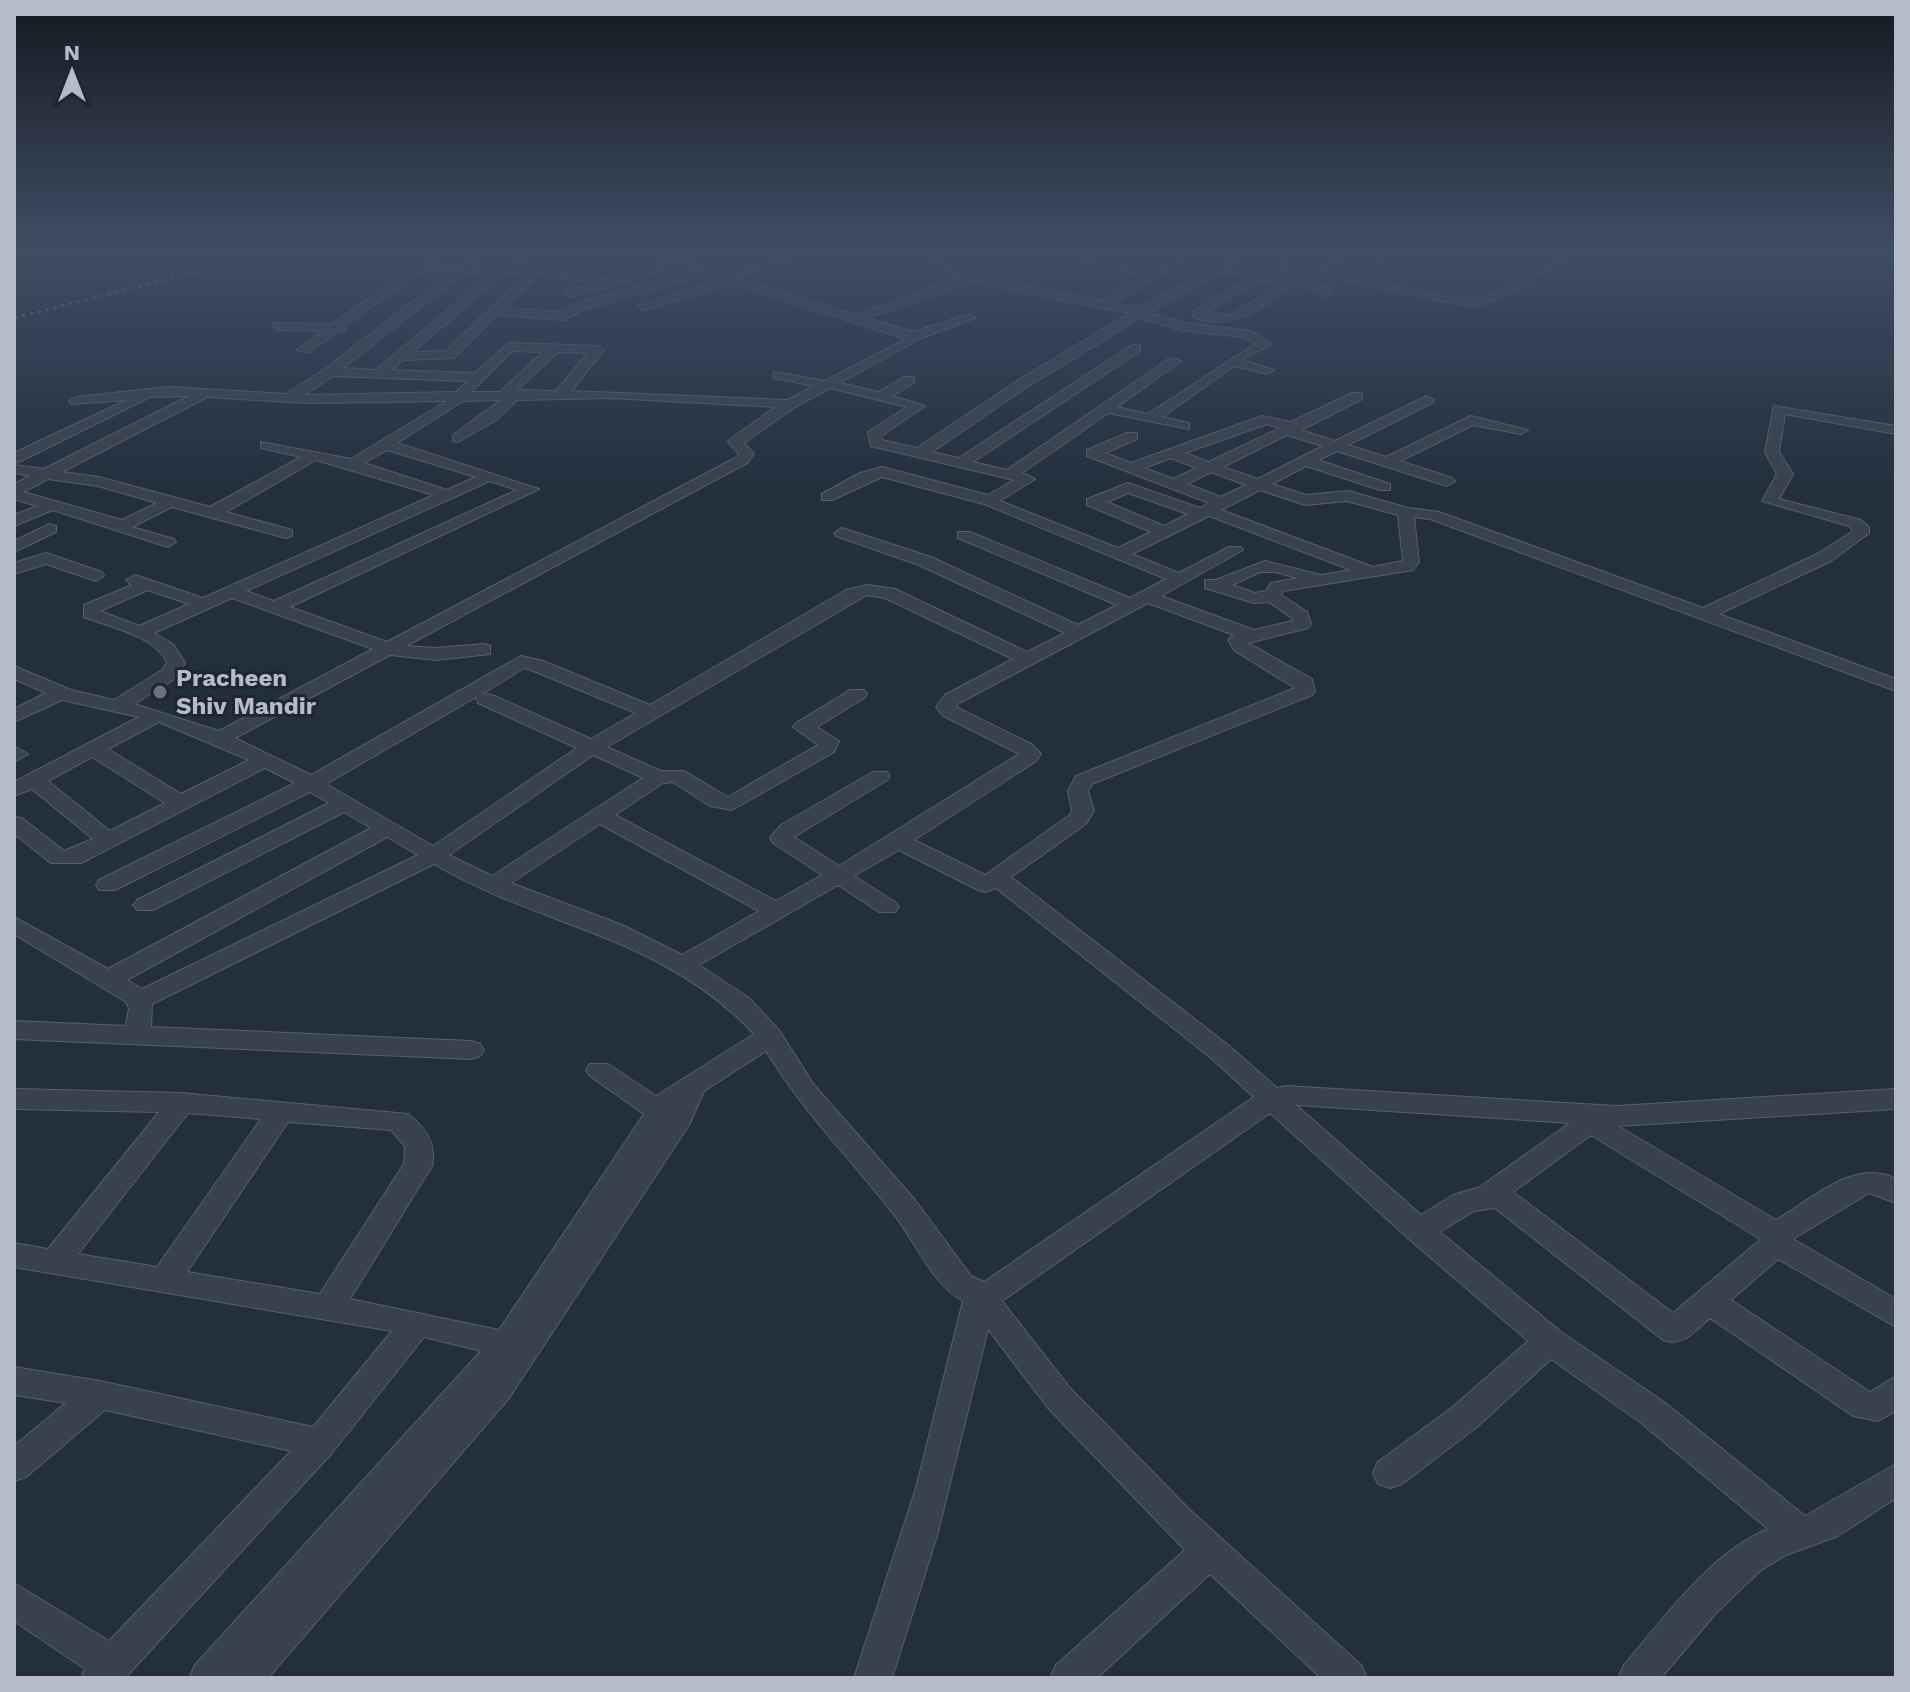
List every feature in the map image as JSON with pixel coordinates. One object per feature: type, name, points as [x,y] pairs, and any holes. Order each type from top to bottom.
[{"type":"street","points":[[303,350],[338,328],[353,328]]},
{"type":"street","points":[[380,373],[433,328]]},
{"type":"street","points":[[400,356],[447,357],[475,328]]},
{"type":"street","points":[[883,328],[912,337],[939,328]]},
{"type":"street","points":[[922,452],[1022,384],[1115,328]]},
{"type":"street","points":[[1150,419],[1232,362],[1265,344],[1247,334],[1194,328]]},
{"type":"street","points":[[369,329],[429,331]]},
{"type":"street","points":[[289,398],[330,372],[385,329]]},
{"type":"street","points":[[220,738],[742,460],[747,454],[735,445],[737,440],[790,404],[911,342],[912,337]]},
{"type":"street","points":[[353,464],[461,395],[475,377],[509,347],[598,351],[561,394]]},
{"type":"street","points":[[458,438],[491,417],[556,347]]},
{"type":"street","points":[[963,462],[1136,348]]},
{"type":"street","points":[[1011,474],[1175,361]]},
{"type":"street","points":[[1232,362],[1267,370]]},
{"type":"street","points":[[330,372],[475,377]]},
{"type":"street","points":[[779,375],[882,396],[918,408],[873,435],[873,441],[1011,474],[1028,481],[991,501]]},
{"type":"street","points":[[882,396],[909,380]]},
{"type":"street","points":[[76,401],[155,392],[289,398],[561,394],[790,404]]},
{"type":"street","points":[[14,459],[155,392]]},
{"type":"street","points":[[14,492],[42,473],[206,393]]},
{"type":"street","points":[[1173,485],[1357,396]]},
{"type":"street","points":[[1120,554],[1265,484],[1427,400]]},
{"type":"street","points":[[1107,409],[1184,426]]},
{"type":"street","points":[[1705,614],[1825,557],[1861,533],[1861,527],[1855,523],[1770,501],[1785,474],[1772,452],[1779,409],[1896,430]]},
{"type":"street","points":[[60,417],[94,421]]},
{"type":"street","points":[[1130,468],[1202,440],[1236,433],[1267,419],[1337,446],[1447,481]]},
{"type":"street","points":[[1388,462],[1471,420],[1521,430]]},
{"type":"street","points":[[1132,436],[1092,453],[1173,485],[1212,509]]},
{"type":"street","points":[[266,445],[353,464],[448,495]]},
{"type":"street","points":[[273,608],[531,489],[387,445]]},
{"type":"street","points":[[1169,453],[1305,500],[1342,495],[1408,513],[1426,513],[1896,685]]},
{"type":"street","points":[[212,513],[316,454]]},
{"type":"street","points":[[1308,462],[1385,487]]},
{"type":"street","points":[[14,469],[99,482],[286,533]]},
{"type":"street","points":[[827,497],[865,476],[882,472],[991,501],[1184,577],[1254,598],[1272,596],[1304,622],[1249,635],[1237,643],[1300,680],[1307,686],[1305,691],[1215,730],[1083,780],[1078,791],[1083,811],[1078,819],[999,879],[981,884],[898,841]]},
{"type":"street","points":[[139,633],[490,476]]},
{"type":"street","points":[[1165,532],[1093,502],[1128,488],[1212,509],[1376,574]]},
{"type":"street","points":[[14,492],[122,525]]},
{"type":"street","points":[[168,542],[118,528],[170,502]]},
{"type":"street","points":[[14,521],[52,505]]},
{"type":"street","points":[[1272,596],[1273,590],[1281,585],[1404,568],[1411,562],[1406,528],[1408,513]]},
{"type":"street","points":[[14,547],[50,529]]},
{"type":"street","points":[[842,533],[925,561],[1080,633]]},
{"type":"street","points":[[964,535],[1140,601],[1249,635]]},
{"type":"street","points":[[682,965],[836,873],[898,841],[1029,757],[1031,754],[1024,748],[946,707],[952,699],[1235,550]]},
{"type":"street","points":[[14,569],[46,558],[96,576]]},
{"type":"street","points":[[1217,586],[1266,564],[1276,564],[1317,579]]},
{"type":"street","points":[[128,577],[202,603]]},
{"type":"street","points":[[116,707],[169,674],[176,663],[174,654],[139,633],[90,613],[90,609],[148,584]]},
{"type":"street","points":[[140,1000],[433,856],[592,747],[765,642],[852,594],[867,590],[889,593],[1029,660]]},
{"type":"street","points":[[229,591],[384,648],[436,654],[484,650]]},
{"type":"street","points":[[107,885],[310,784],[408,731],[521,662],[536,665],[651,712]]},
{"type":"street","points":[[14,672],[62,693],[158,715],[220,738],[310,784],[433,856],[492,886],[614,930],[682,965],[740,1004],[770,1036],[805,1092],[905,1208],[960,1285],[980,1295],[1059,1398],[1210,1551],[1348,1678]]},
{"type":"street","points":[[14,716],[62,693]]},
{"type":"street","points":[[492,886],[658,777],[677,775],[717,802],[738,801],[827,748],[829,741],[803,727],[857,694]]},
{"type":"street","points":[[485,699],[658,777]]},
{"type":"street","points":[[14,790],[158,715]]},
{"type":"street","points":[[93,749],[182,804]]},
{"type":"street","points":[[14,823],[63,860],[109,841],[265,760]]},
{"type":"street","points":[[880,776],[782,835],[783,841],[887,907]]},
{"type":"street","points":[[34,780],[109,841]]},
{"type":"street","points":[[145,905],[343,804]]},
{"type":"street","points":[[599,815],[774,910]]},
{"type":"street","points":[[106,981],[385,829]]},
{"type":"street","points":[[999,879],[1219,1051],[1419,1231],[1550,1341],[1652,1412],[1801,1534]]},
{"type":"street","points":[[14,924],[140,1000],[142,1008],[137,1033]]},
{"type":"street","points":[[14,1030],[471,1050]]},
{"type":"street","points":[[243,1678],[462,1431],[659,1111],[672,1096],[692,1087],[770,1036]]},
{"type":"street","points":[[599,1070],[659,1111]]},
{"type":"street","points":[[208,1678],[517,1346],[679,1118],[692,1087]]},
{"type":"street","points":[[980,1295],[991,1293],[1095,1224],[1273,1099],[1297,1093],[1584,1118],[1896,1099]]},
{"type":"street","points":[[17,1103],[181,1103],[398,1121],[417,1137],[422,1153],[418,1166],[328,1308]]},
{"type":"street","points":[[55,1262],[181,1103]]},
{"type":"street","points":[[165,1280],[282,1110]]},
{"type":"street","points":[[1419,1231],[1482,1194],[1491,1193],[1584,1118]]},
{"type":"street","points":[[1584,1118],[1896,1314]]},
{"type":"street","points":[[1491,1193],[1511,1203],[1673,1331],[1711,1302],[1775,1239],[1864,1182],[1878,1182],[1896,1192]]},
{"type":"street","points":[[14,1255],[417,1323],[517,1346]]},
{"type":"street","points":[[873,1678],[925,1523],[959,1397],[980,1295]]},
{"type":"street","points":[[1711,1302],[1864,1406],[1878,1407],[1896,1390]]},
{"type":"street","points":[[14,1600],[106,1672],[320,1443],[417,1323]]},
{"type":"street","points":[[1390,1473],[1466,1416],[1550,1341]]},
{"type":"street","points":[[14,1381],[100,1395],[320,1443]]},
{"type":"street","points":[[14,1466],[100,1395]]},
{"type":"street","points":[[1637,1678],[1728,1575],[1759,1551],[1834,1520],[1896,1479]]},
{"type":"street","points":[[1069,1678],[1210,1551]]},
{"type":"place","name":"Pracheen Shiv Mandir","points":[[160,692]]}]
